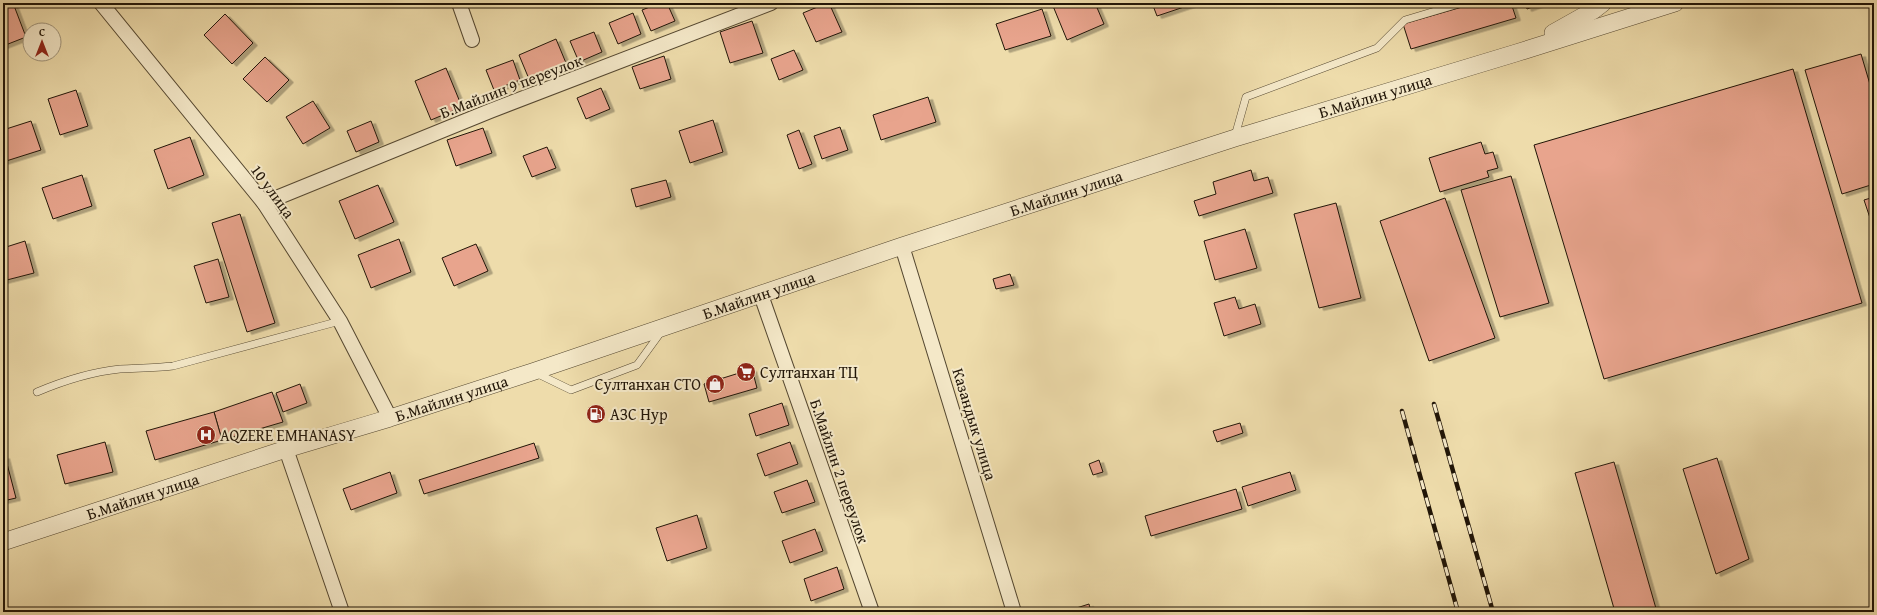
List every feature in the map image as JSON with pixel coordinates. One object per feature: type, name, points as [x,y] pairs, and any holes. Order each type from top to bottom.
[{"type":"street","name":"10 улица","points":[[101,3],[264,203],[340,321],[390,418]]},
{"type":"street","points":[[459,3],[472,40]]},
{"type":"street","name":"Б.Майлин 9 переулок","points":[[264,203],[490,112],[771,3]]},
{"type":"street","points":[[1516,53],[1578,20],[1603,3]]},
{"type":"street","points":[[1516,53],[1675,3]]},
{"type":"street","name":"Б.Майлин улица","points":[[3,542],[286,449],[390,418],[532,372],[902,246],[1235,138],[1516,53]]},
{"type":"street","name":"Казандык улица","points":[[902,246],[1014,612]]},
{"type":"street","name":"Б.Майлин 2 переулок","points":[[761,295],[872,612]]},
{"type":"street","points":[[286,449],[342,612]]},
{"type":"lane","points":[[1235,138],[1246,97],[1377,48],[1405,20],[1462,3]]},
{"type":"lane","points":[[37,392],[62,381],[120,370],[172,366],[340,321]]},
{"type":"lane","points":[[532,372],[571,390],[637,365],[664,327]]},
{"type":"building","points":[[3,3],[13,3],[22,27],[22,39],[3,46]]},
{"type":"building","points":[[660,3],[667,3],[675,21],[651,31],[642,10]]},
{"type":"building","points":[[829,3],[842,32],[816,42],[803,13]]},
{"type":"building","points":[[1059,3],[1095,3],[1104,24],[1067,40],[1053,6]]},
{"type":"building","points":[[1152,3],[1196,3],[1157,16]]},
{"type":"building","points":[[1476,3],[1511,3],[1516,18],[1411,49],[1403,24]]},
{"type":"building","points":[[1525,3],[1543,3],[1527,9]]},
{"type":"building","points":[[1042,9],[1051,36],[1005,50],[996,24]]},
{"type":"building","points":[[633,13],[641,34],[618,44],[609,23]]},
{"type":"building","points":[[225,14],[253,43],[232,64],[204,35]]},
{"type":"building","points":[[752,21],[763,53],[730,63],[720,32]]},
{"type":"building","points":[[594,32],[602,52],[579,62],[570,41]]},
{"type":"building","points":[[556,39],[566,63],[529,79],[519,55]]},
{"type":"building","points":[[794,50],[803,70],[779,80],[771,59]]},
{"type":"building","points":[[1861,54],[1874,98],[1874,184],[1842,194],[1805,70]]},
{"type":"building","points":[[664,56],[671,79],[640,89],[632,67]]},
{"type":"building","points":[[265,57],[289,80],[267,102],[243,79]]},
{"type":"building","points":[[513,60],[520,80],[494,90],[486,70]]},
{"type":"building","points":[[446,68],[462,107],[431,120],[415,81]]},
{"type":"building","points":[[1793,69],[1862,303],[1604,379],[1534,145]]},
{"type":"building","points":[[601,88],[610,109],[586,119],[577,98]]},
{"type":"building","points":[[76,90],[88,126],[60,135],[48,99]]},
{"type":"building","points":[[928,97],[936,122],[881,140],[873,115]]},
{"type":"building","points":[[313,101],[330,128],[303,144],[286,117]]},
{"type":"building","points":[[713,120],[723,152],[690,163],[679,131]]},
{"type":"building","points":[[31,121],[41,150],[3,162],[3,130]]},
{"type":"building","points":[[371,121],[379,142],[356,152],[347,131]]},
{"type":"building","points":[[840,127],[848,150],[822,159],[814,136]]},
{"type":"building","points":[[483,128],[492,153],[456,166],[447,140]]},
{"type":"building","points":[[799,130],[812,164],[799,169],[787,135]]},
{"type":"building","points":[[190,137],[204,175],[168,189],[154,150]]},
{"type":"building","points":[[1481,142],[1485,154],[1493,152],[1498,168],[1487,171],[1489,177],[1440,192],[1429,158]]},
{"type":"building","points":[[547,147],[556,168],[532,177],[523,156]]},
{"type":"building","points":[[1251,170],[1254,181],[1268,177],[1273,193],[1199,216],[1194,201],[1216,194],[1213,182]]},
{"type":"building","points":[[82,175],[92,206],[53,219],[42,188]]},
{"type":"building","points":[[1511,176],[1549,303],[1500,317],[1461,190]]},
{"type":"building","points":[[666,180],[671,197],[636,207],[631,189]]},
{"type":"building","points":[[378,185],[394,222],[355,239],[339,201]]},
{"type":"building","points":[[1874,197],[1874,230],[1864,200]]},
{"type":"building","points":[[1445,198],[1495,338],[1429,361],[1380,221]]},
{"type":"building","points":[[1336,203],[1361,298],[1319,308],[1294,214]]},
{"type":"building","points":[[240,214],[275,323],[247,332],[212,223]]},
{"type":"building","points":[[1245,229],[1257,268],[1215,280],[1204,241]]},
{"type":"building","points":[[399,239],[411,272],[371,288],[358,255]]},
{"type":"building","points":[[25,241],[34,273],[3,281],[3,248]]},
{"type":"building","points":[[476,244],[488,271],[454,286],[442,258]]},
{"type":"building","points":[[218,259],[229,297],[206,303],[194,266]]},
{"type":"building","points":[[1010,274],[1014,285],[996,289],[993,279]]},
{"type":"building","points":[[1235,297],[1239,309],[1255,304],[1261,324],[1224,336],[1214,303]]},
{"type":"building","points":[[752,369],[757,388],[709,402],[704,384]]},
{"type":"building","points":[[300,384],[307,403],[283,412],[276,393]]},
{"type":"building","points":[[272,392],[283,422],[222,440],[214,412]]},
{"type":"building","points":[[782,403],[789,425],[756,436],[749,414]]},
{"type":"building","points":[[214,412],[222,440],[155,460],[146,431]]},
{"type":"building","points":[[1240,423],[1243,433],[1217,442],[1213,431]]},
{"type":"building","points":[[105,442],[113,472],[65,484],[57,455]]},
{"type":"building","points":[[790,442],[798,464],[765,476],[757,454]]},
{"type":"building","points":[[534,443],[539,458],[424,494],[419,480]]},
{"type":"building","points":[[5,456],[16,498],[3,501],[3,457]]},
{"type":"building","points":[[1717,458],[1749,559],[1716,574],[1683,469]]},
{"type":"building","points":[[1099,460],[1103,472],[1093,475],[1089,464]]},
{"type":"building","points":[[1614,462],[1657,612],[1615,612],[1575,473]]},
{"type":"building","points":[[390,472],[397,493],[351,510],[343,489]]},
{"type":"building","points":[[1290,472],[1296,490],[1248,506],[1242,487]]},
{"type":"building","points":[[807,480],[815,502],[782,513],[774,492]]},
{"type":"building","points":[[1236,489],[1242,509],[1151,536],[1145,516]]},
{"type":"building","points":[[697,515],[707,548],[667,561],[656,528]]},
{"type":"building","points":[[815,529],[823,551],[790,563],[782,541]]},
{"type":"building","points":[[837,567],[844,589],[811,601],[804,579]]},
{"type":"building","points":[[1089,604],[1091,612],[1064,612]]},
{"type":"railway","points":[[1434,404],[1493,612]]},
{"type":"railway","points":[[1402,411],[1458,612]]},
{"type":"place","name":"Султанхан ТЦ","points":[[746,372]]},
{"type":"place","name":"Султанхан СТО","points":[[715,384]]},
{"type":"place","name":"АЗС Нур","points":[[596,414]]},
{"type":"place","name":"AQZERE EMHANASY","points":[[206,435]]}]
